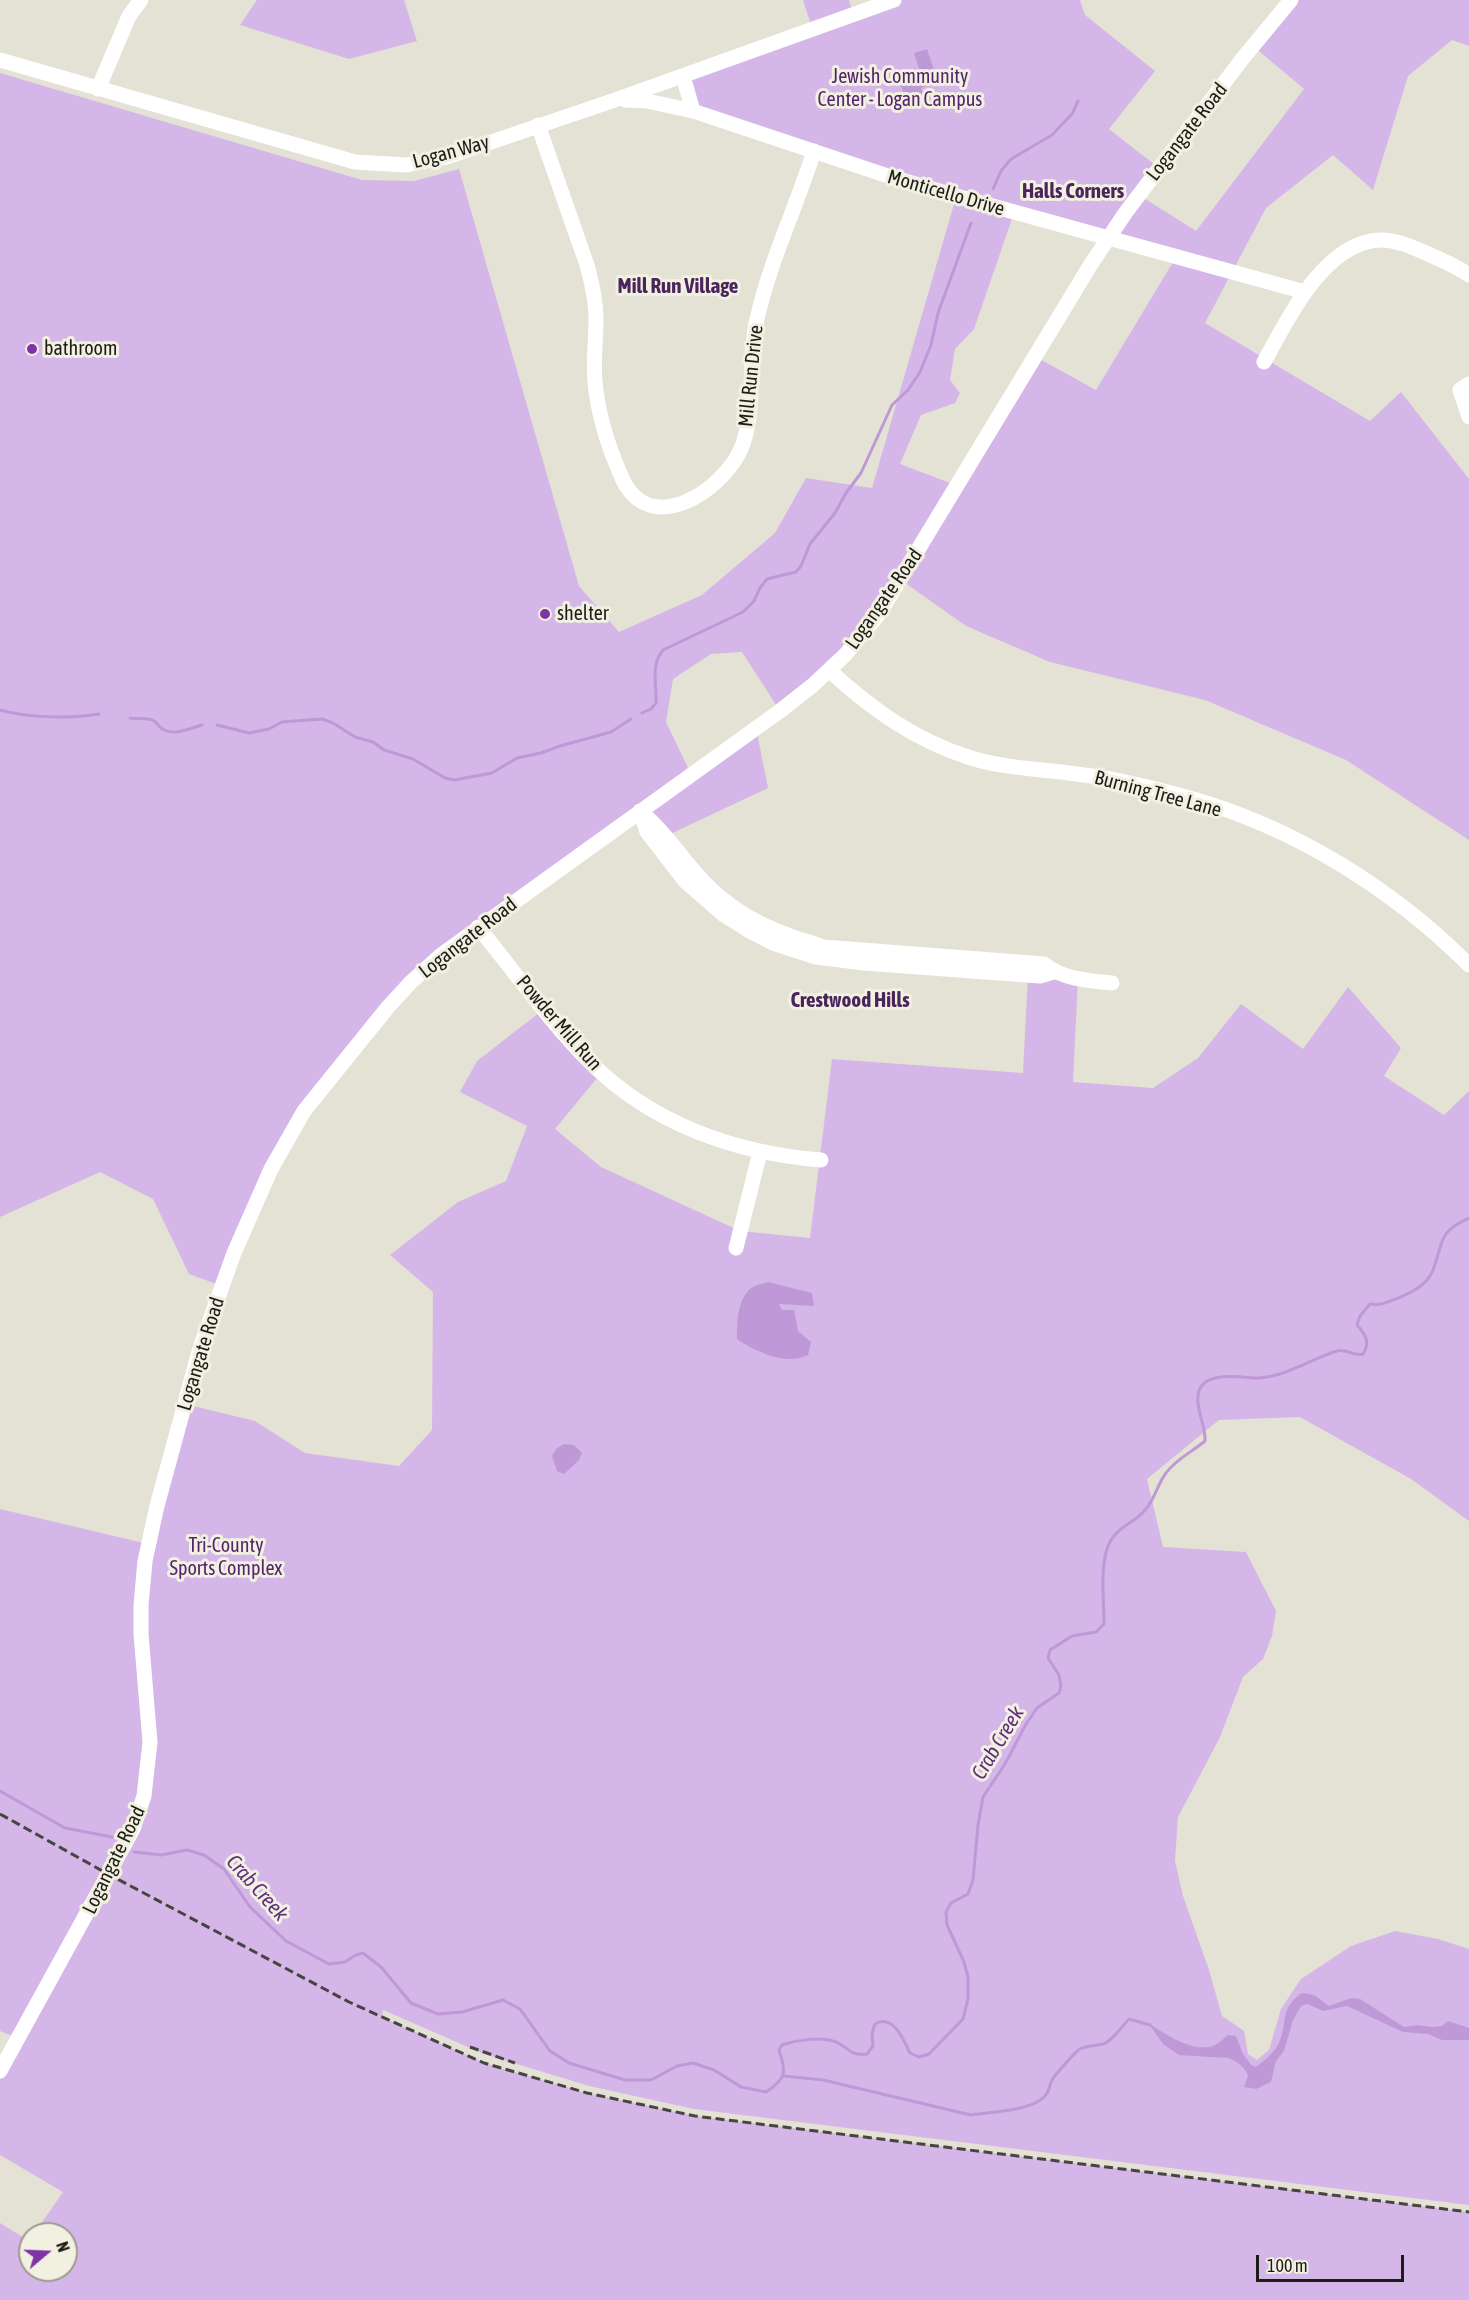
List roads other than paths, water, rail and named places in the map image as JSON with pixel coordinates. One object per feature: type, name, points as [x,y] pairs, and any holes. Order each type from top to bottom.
[{"type":"street","points":[[98,89],[129,16],[141,0]]},
{"type":"street","name":"Logan Way","points":[[0,60],[334,157],[373,165],[406,165],[434,160],[615,100],[894,0]]},
{"type":"street","name":"Logangate Road","points":[[0,2071],[104,1884],[140,1813],[148,1776],[150,1742],[141,1605],[145,1561],[157,1506],[210,1316],[234,1253],[271,1169],[304,1112],[411,982],[441,955],[780,711],[845,656],[890,598],[1109,237],[1225,82],[1291,0]]},
{"type":"street","points":[[683,76],[693,111]]},
{"type":"street","name":"Monticello Drive","points":[[615,100],[647,101],[693,111],[966,199],[1305,292]]},
{"type":"street","name":"Mill Run Drive","points":[[538,125],[587,265],[593,289],[596,318],[595,381],[604,428],[625,484],[644,502],[663,507],[683,504],[705,491],[727,471],[742,447],[749,409],[756,320],[775,259],[814,151]]},
{"type":"street","points":[[1264,362],[1305,292],[1345,250],[1359,244],[1375,240],[1390,240],[1406,244],[1459,268],[1469,275]]},
{"type":"street","points":[[1469,384],[1461,390],[1469,417]]},
{"type":"street","name":"Burning Tree Lane","points":[[829,670],[888,719],[919,737],[952,751],[992,764],[1086,775],[1187,797],[1274,830],[1338,864],[1380,891],[1430,929],[1469,965]]},
{"type":"street","points":[[640,811],[647,832],[671,865],[704,900],[748,930],[773,943],[808,955],[822,952],[864,963],[1040,976],[1053,972],[1087,981],[1112,983]]},
{"type":"street","name":"Powder Mill Run","points":[[478,927],[568,1039],[615,1084],[648,1107],[685,1127],[738,1147],[784,1157],[821,1160]]},
{"type":"street","points":[[736,1248],[760,1152]]},
{"type":"waterway","points":[[993,189],[1001,171],[1011,159],[1052,135],[1072,114],[1078,101]]},
{"type":"waterway","points":[[642,713],[651,709],[656,703],[655,669],[663,650],[743,612],[754,601],[767,579],[796,572],[801,566],[810,544],[835,513],[861,473],[892,405],[908,390],[920,372],[931,345],[938,313],[971,223]]},
{"type":"waterway","points":[[0,710],[50,717],[99,714]]},
{"type":"waterway","points":[[130,718],[151,719],[170,732],[202,725]]},
{"type":"waterway","points":[[217,725],[249,733],[269,729],[282,722],[322,719],[355,737],[373,742],[384,750],[413,759],[445,778],[454,780],[492,773],[517,758],[611,732],[631,719]]},
{"type":"waterway","name":"Crab Creek","points":[[134,1852],[161,1855],[187,1850],[204,1855],[224,1869],[250,1907],[286,1941],[329,1964],[345,1962],[363,1953],[381,1967],[411,2003],[438,2014],[462,2012],[503,2000],[520,2009],[550,2051],[569,2063],[625,2080],[651,2080],[677,2066],[693,2063],[714,2070],[741,2087],[766,2092],[778,2083],[783,2074],[779,2050],[782,2045],[802,2040],[823,2039],[841,2044],[853,2053],[867,2054],[873,2046],[872,2033],[875,2024],[881,2022],[887,2022],[897,2029],[910,2053],[919,2057],[929,2054],[963,2019],[968,1999],[968,1977],[964,1962],[947,1925],[946,1912],[951,1903],[968,1894],[973,1880],[983,1797],[1037,1708],[1059,1693],[1061,1686],[1059,1675],[1048,1658],[1050,1650],[1072,1636],[1096,1632],[1104,1624],[1104,1567],[1110,1542],[1119,1531],[1145,1510],[1170,1468],[1205,1441],[1198,1403],[1199,1391],[1203,1384],[1209,1380],[1226,1377],[1268,1377],[1337,1351],[1363,1354],[1367,1342],[1365,1335],[1357,1325],[1360,1316],[1370,1304],[1390,1301],[1422,1285],[1433,1270],[1446,1233],[1469,1218]]},
{"type":"waterway","name":"Crab Creek","points":[[0,1791],[65,1828],[112,1837]]},
{"type":"waterway","points":[[784,2076],[823,2080],[971,2115],[1000,2112],[1021,2108],[1039,2101],[1047,2094],[1051,2082],[1078,2050],[1107,2042],[1129,2019],[1150,2025]]},
{"type":"railway","points":[[0,1814],[349,2002],[484,2063],[587,2093],[695,2116],[1469,2212]]},
{"type":"railway","points":[[470,2047],[515,2063]]},
{"type":"place","name":"bathroom","points":[[32,349]]},
{"type":"place","name":"shelter","points":[[545,614]]},
{"type":"district","name":"Halls Corners","points":[[1073,191]]},
{"type":"district","name":"Mill Run Village","points":[[678,286]]},
{"type":"district","name":"Crestwood Hills","points":[[850,1000]]},
{"type":"park label","name":"Jewish Community Center - Logan Campus","points":[[900,88]]},
{"type":"park label","name":"Tri-County Sports Complex","points":[[226,1558]]}]
